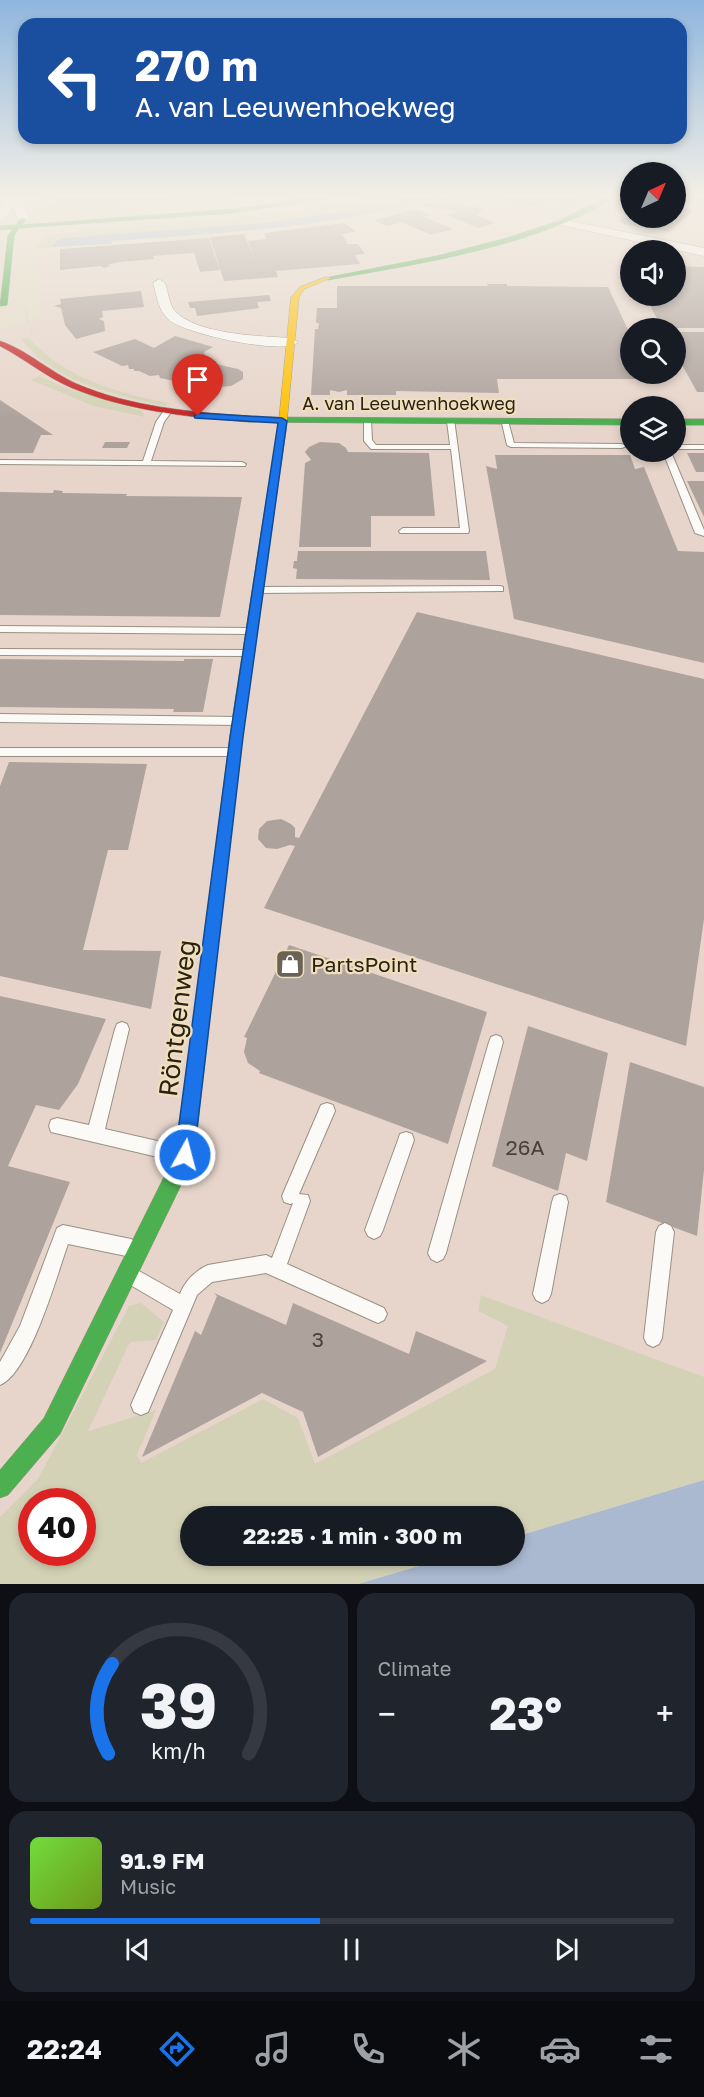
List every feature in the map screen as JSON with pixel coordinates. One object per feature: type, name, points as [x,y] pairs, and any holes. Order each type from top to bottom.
[{"type":"street","points":[[6,307],[9,270]]},
{"type":"street","name":"Röntgenweg","points":[[0,1487],[52,1426],[185,1155],[238,721],[282,421],[295,297],[302,288],[313,282],[372,270]]},
{"type":"street","points":[[159,283],[167,309],[189,325],[236,338],[291,342]]},
{"type":"street","name":"A. van Leeuwenhoekweg","points":[[12,334],[22,354]]},
{"type":"street","name":"A. van Leeuwenhoekweg","points":[[0,343],[22,354],[51,374],[84,389],[124,402],[168,411],[239,420],[620,422]]},
{"type":"street","points":[[686,422],[704,422]]},
{"type":"lane","points":[[146,463],[160,422],[168,411]]},
{"type":"lane","points":[[367,421],[368,441],[374,447],[454,447]]},
{"type":"lane","points":[[402,531],[465,531],[451,421]]},
{"type":"lane","points":[[504,422],[511,445],[620,446]]},
{"type":"lane","points":[[686,447],[704,447]]},
{"type":"lane","points":[[0,462],[242,464]]},
{"type":"lane","points":[[671,462],[700,533],[704,533]]},
{"type":"lane","points":[[258,590],[500,589]]},
{"type":"lane","points":[[0,629],[252,630]]},
{"type":"lane","points":[[0,652],[248,653]]},
{"type":"lane","points":[[0,718],[238,721]]},
{"type":"lane","points":[[0,752],[234,752]]},
{"type":"lane","points":[[95,1135],[122,1029]]},
{"type":"lane","points":[[437,1253],[496,1042]]},
{"type":"lane","points":[[276,1269],[296,1198],[327,1111]]},
{"type":"lane","points":[[57,1126],[185,1155]]},
{"type":"lane","points":[[374,1230],[406,1140]]},
{"type":"lane","points":[[542,1294],[560,1202]]},
{"type":"lane","points":[[653,1338],[665,1232]]},
{"type":"lane","points":[[0,1376],[7,1371],[21,1344],[63,1234],[139,1249]]},
{"type":"lane","points":[[141,1405],[191,1289],[208,1274],[266,1264],[378,1314]]},
{"type":"lane","points":[[127,1274],[184,1306]]},
{"type":"shaded area","points":[[39,270],[620,270],[620,306],[686,306],[686,270],[704,270],[704,1490],[603,1477],[296,1506],[180,1506],[180,1515],[96,1504],[96,1488],[18,1488],[18,1524],[0,1552],[0,329],[39,318]]},
{"type":"shaded area","points":[[29,338],[59,364],[92,382],[168,403],[165,406],[87,385],[50,366],[34,354],[21,339]]},
{"type":"shaded area","points":[[39,376],[66,388],[142,411],[145,417],[94,406],[31,380]]},
{"type":"shaded area","points":[[481,1295],[704,1377],[704,1480],[525,1534],[525,1506],[180,1506],[180,1566],[419,1566],[358,1584],[0,1584],[0,1517],[18,1499],[18,1566],[96,1566],[96,1488],[29,1488],[38,1479],[129,1306],[141,1303],[164,1322],[156,1340],[130,1342],[88,1431],[156,1410],[137,1455],[141,1463],[263,1399],[298,1418],[315,1464],[495,1369],[508,1326],[478,1311]]},
{"type":"water","points":[[704,1480],[704,1584],[358,1584],[419,1566],[525,1566],[525,1534]]},
{"type":"building","points":[[220,270],[289,270],[276,271],[278,277],[224,281]]},
{"type":"building","points":[[686,270],[704,270],[704,328],[686,328],[686,318],[657,318],[650,306],[686,306]]},
{"type":"building","points":[[487,284],[608,287],[623,318],[620,318],[620,379],[497,379],[499,393],[396,391],[396,395],[347,395],[347,390],[339,392],[330,390],[330,395],[311,395],[315,329],[318,329],[319,323],[316,323],[317,308],[337,308],[337,286],[488,286]]},
{"type":"building","points":[[141,291],[144,307],[102,311],[103,317],[99,319],[104,321],[105,331],[76,339],[65,325],[61,308],[54,306],[61,304],[60,299]]},
{"type":"building","points":[[269,295],[271,301],[257,302],[259,308],[197,316],[195,308],[190,308],[188,302]]},
{"type":"building","points":[[686,332],[704,332],[704,392],[697,392],[686,372]]},
{"type":"building","points":[[175,336],[213,347],[204,352],[207,362],[238,369],[243,372],[243,379],[231,386],[207,388],[134,371],[134,369],[129,369],[128,365],[122,366],[93,352],[135,339],[154,348]]},
{"type":"building","points":[[0,400],[53,435],[41,435],[33,453],[0,453]]},
{"type":"building","points":[[105,442],[130,442],[127,448],[102,448]]},
{"type":"building","points":[[320,442],[339,443],[348,452],[429,453],[435,516],[371,516],[371,547],[299,547],[305,463],[311,460],[305,452],[309,447]]},
{"type":"building","points":[[687,453],[704,453],[704,472],[696,472]]},
{"type":"building","points":[[495,455],[620,455],[620,462],[632,462],[635,469],[644,467],[678,551],[704,552],[704,663],[514,619],[486,466],[497,469]]},
{"type":"building","points":[[687,481],[704,481],[704,517]]},
{"type":"building","points":[[54,490],[63,491],[62,493],[127,494],[126,496],[242,497],[220,617],[0,615],[0,492],[53,493]]},
{"type":"building","points":[[298,551],[486,551],[490,580],[296,579],[297,569],[293,568],[294,561],[297,561]]},
{"type":"building","points":[[417,612],[704,679],[704,919],[686,1046],[264,908],[295,846],[266,848],[258,839],[259,829],[267,821],[281,819],[295,828],[295,837],[299,838]]},
{"type":"building","points":[[0,659],[184,661],[184,659],[213,659],[203,712],[173,712],[174,709],[0,707]]},
{"type":"building","points":[[9,762],[147,764],[128,850],[108,850],[83,950],[161,951],[151,1009],[0,976],[0,786]]},
{"type":"building","points":[[289,945],[487,1012],[448,1144],[259,1073],[260,1071],[248,1063],[244,1052],[247,1038],[244,1037]]},
{"type":"building","points":[[0,996],[106,1019],[78,1084],[59,1110],[36,1105],[8,1166],[70,1182],[0,1353]]},
{"type":"building","points":[[528,1026],[608,1053],[587,1161],[566,1153],[558,1191],[492,1166]]},
{"type":"building","points":[[630,1062],[704,1087],[704,1170],[697,1236],[606,1202]]},
{"type":"building","points":[[214,1293],[286,1325],[293,1303],[409,1354],[416,1331],[487,1361],[318,1457],[303,1412],[262,1393],[142,1457],[195,1331],[201,1335],[217,1296]]},
{"type":"traffic: fast","points":[[3,305],[7,270]]},
{"type":"traffic: fast","points":[[328,278],[372,270]]},
{"type":"traffic: fast","points":[[249,419],[620,422]]},
{"type":"traffic: fast","points":[[686,422],[704,422]]},
{"type":"traffic: fast","points":[[217,892],[238,721],[266,533]]},
{"type":"traffic: fast","points":[[0,1487],[52,1426],[177,1172]]},
{"type":"traffic: slow","points":[[266,533],[282,430],[295,297],[302,288],[328,278]]},
{"type":"traffic: jam","points":[[0,343],[51,374],[122,402],[173,412],[249,419]]},
{"type":"traffic: jam","points":[[177,1172],[185,1155],[217,892]]},
{"type":"place","name":"PartsPoint","points":[[290,964]]},
{"type":"route","points":[[185,1155],[236,737],[282,430],[282,421],[198,416]]}]
